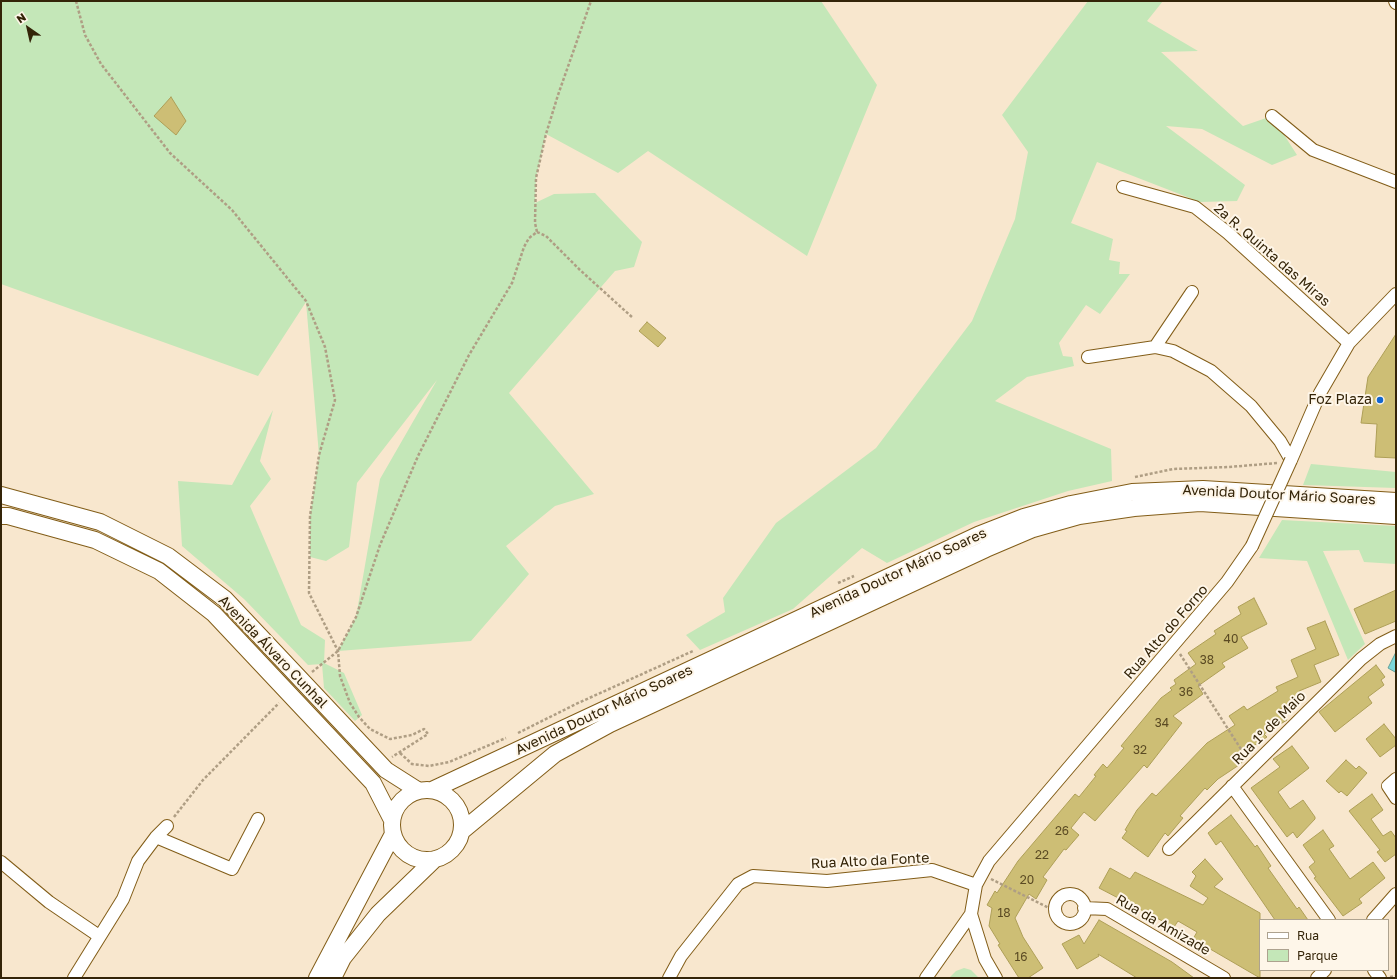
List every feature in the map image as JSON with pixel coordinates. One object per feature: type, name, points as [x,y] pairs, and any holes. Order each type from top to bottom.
[{"type":"main road","name":"Avenida Doutor Mário Soares","points":[[426,791],[978,535],[1024,517],[1071,504],[1132,492],[1195,489],[1396,501]]},
{"type":"main road","name":"Avenida Álvaro Cunhal","points":[[1,495],[100,522],[168,556],[225,599],[386,770],[426,791]]},
{"type":"main road","name":"Avenida Doutor Mário Soares","points":[[462,830],[555,754],[610,724],[986,549],[1033,529],[1087,515],[1134,508],[1200,503],[1396,516]]},
{"type":"main road","name":"Avenida Álvaro Cunhal","points":[[1,516],[8,516],[95,540],[159,571],[214,614],[373,784],[392,827]]},
{"type":"main road","points":[[317,978],[392,827],[397,807],[406,797],[426,791],[445,795],[456,804],[461,817],[462,830],[457,843],[448,854],[435,859],[422,860],[409,855],[398,846],[392,827]]},
{"type":"main road","points":[[333,978],[343,958],[378,914],[435,859]]},
{"type":"street","points":[[1272,116],[1313,150],[1396,182]]},
{"type":"street","name":"2ª R. Quinta das Miras","points":[[1123,187],[1195,207],[1228,233],[1349,343]]},
{"type":"street","points":[[1155,347],[1192,292]]},
{"type":"street","name":"Rua Alto do Forno","points":[[996,978],[985,959],[971,914],[979,879],[989,861],[1227,582],[1252,546],[1320,393],[1349,343],[1396,294]]},
{"type":"street","points":[[1088,357],[1155,347],[1173,351],[1211,371],[1252,406],[1280,441],[1291,460]]},
{"type":"street","name":"Rua 1º de Maio","points":[[1169,849],[1361,659],[1380,644],[1396,636]]},
{"type":"street","points":[[1396,779],[1388,786],[1396,798]]},
{"type":"street","points":[[1232,786],[1328,919]]},
{"type":"street","points":[[156,837],[232,869],[258,819]]},
{"type":"street","points":[[74,978],[123,899],[138,861],[166,826]]},
{"type":"street","points":[[1,862],[48,902],[99,936]]},
{"type":"street","name":"Rua Alto da Fonte","points":[[669,978],[681,956],[738,884],[753,876],[828,881],[932,870],[979,879]]},
{"type":"street","points":[[1068,894],[1073,894],[1081,899],[1084,908],[1082,918],[1073,923],[1063,922],[1059,919],[1055,911],[1055,906],[1060,898],[1068,894]]},
{"type":"street","points":[[1374,919],[1396,894]]},
{"type":"street","name":"Rua da Amizade","points":[[1084,908],[1107,909],[1224,978]]},
{"type":"street","points":[[926,978],[971,914]]},
{"type":"path","points":[[76,1],[85,35],[101,64],[170,154],[232,210],[306,301],[320,334],[325,347],[335,400],[319,455],[310,516],[309,593],[338,651],[340,676],[350,703],[370,729],[390,739],[412,735],[424,729],[428,734],[390,758]]},
{"type":"path","points":[[537,232],[535,223],[536,178],[546,134],[591,1]]},
{"type":"path","points":[[310,674],[338,651],[356,617],[380,546],[418,456],[469,355],[512,283],[524,247],[529,238],[537,232]]},
{"type":"path","points":[[537,232],[546,236],[580,270],[633,318]]},
{"type":"path","points":[[1174,645],[1252,766]]},
{"type":"path","points":[[166,826],[203,780],[279,703]]},
{"type":"path","points":[[979,879],[1055,911]]},
{"type":"green space","points":[[1,1],[821,1],[877,85],[807,256],[648,151],[618,173],[546,134],[536,178],[535,203],[554,194],[595,193],[642,242],[634,267],[615,271],[509,393],[594,494],[555,506],[506,546],[529,574],[471,641],[338,651],[356,617],[380,479],[437,380],[357,483],[349,547],[326,561],[310,557],[310,516],[319,455],[306,302],[258,376],[1,284]]},
{"type":"green space","points":[[1088,1],[1163,1],[1147,21],[1198,51],[1161,52],[1243,126],[1272,116],[1297,155],[1272,165],[1202,129],[1166,126],[1245,185],[1237,201],[1200,202],[1097,162],[1071,223],[1113,239],[1109,260],[1120,262],[1119,274],[1130,274],[1100,314],[1086,305],[1059,343],[1063,356],[1072,357],[1074,366],[1027,377],[995,401],[1111,449],[1112,481],[1068,491],[974,522],[887,563],[862,548],[793,609],[700,650],[686,635],[725,612],[723,598],[776,523],[876,448],[972,321],[1015,219],[1028,152],[1002,115]]},
{"type":"green space","points":[[273,410],[260,461],[271,479],[250,506],[301,625],[325,640],[324,663],[344,673],[362,715],[355,721],[324,688],[322,664],[308,665],[244,599],[182,546],[178,481],[232,485]]},
{"type":"green space","points":[[1311,464],[1396,472],[1396,488],[1303,485]]},
{"type":"green space","points":[[1282,520],[1396,526],[1396,564],[1364,562],[1359,550],[1323,551],[1365,644],[1348,660],[1307,561],[1259,558]]},
{"type":"green space","points":[[964,968],[971,970],[978,977],[949,978],[956,971]]},
{"type":"water","points":[[1396,652],[1396,669],[1395,672],[1388,668]]},
{"type":"building","points":[[171,97],[186,121],[176,135],[154,116]]},
{"type":"building","points":[[647,322],[666,338],[658,347],[639,331]]},
{"type":"building","name":"Foz Plaza","points":[[1396,334],[1396,458],[1375,457],[1377,424],[1361,423],[1368,377]]},
{"type":"building","points":[[1396,590],[1396,621],[1365,634],[1354,609]]},
{"type":"building","points":[[1254,598],[1267,624],[1241,637],[1248,648],[1222,663],[1225,667],[1198,686],[1203,694],[1173,716],[1182,723],[1147,768],[1144,765],[1095,821],[1084,812],[1071,828],[1079,835],[1066,850],[1064,849],[1043,877],[1047,880],[1036,899],[1029,894],[1015,918],[1023,937],[1043,968],[1028,978],[1019,978],[998,945],[1000,944],[989,926],[992,908],[987,905],[995,891],[997,893],[1018,861],[1075,794],[1079,797],[1096,776],[1094,775],[1103,764],[1107,768],[1124,748],[1121,746],[1161,698],[1172,690],[1170,688],[1176,684],[1174,680],[1196,664],[1188,653],[1216,634],[1214,631],[1241,614],[1238,607]]},
{"type":"building","points":[[1325,621],[1339,655],[1314,665],[1321,682],[1299,691],[1302,700],[1280,709],[1287,720],[1264,734],[1267,737],[1238,756],[1242,763],[1218,779],[1207,790],[1205,788],[1180,816],[1183,818],[1168,836],[1165,833],[1148,857],[1122,838],[1137,810],[1152,793],[1156,796],[1207,743],[1235,725],[1229,716],[1244,706],[1247,710],[1278,691],[1276,687],[1298,677],[1291,660],[1316,649],[1307,628]]},
{"type":"building","points":[[1376,665],[1385,677],[1381,680],[1384,685],[1368,697],[1372,703],[1335,732],[1319,712]]},
{"type":"building","points":[[1384,724],[1396,739],[1396,745],[1380,757],[1366,739]]},
{"type":"building","points":[[1292,746],[1309,768],[1278,792],[1290,809],[1303,800],[1315,817],[1315,819],[1297,838],[1293,832],[1287,837],[1251,788],[1280,767],[1273,759]]},
{"type":"building","points":[[1346,760],[1356,769],[1359,766],[1367,773],[1347,796],[1341,791],[1339,793],[1326,781]]},
{"type":"building","points":[[1372,794],[1383,810],[1371,819],[1383,836],[1391,831],[1396,838],[1396,854],[1385,862],[1377,852],[1380,850],[1349,811]]},
{"type":"building","points":[[1231,815],[1255,847],[1257,845],[1271,866],[1268,868],[1297,909],[1299,907],[1307,919],[1274,919],[1221,841],[1216,845],[1208,833]]},
{"type":"building","points":[[1323,830],[1334,846],[1329,849],[1350,879],[1373,862],[1385,878],[1359,899],[1362,903],[1343,916],[1314,878],[1316,877],[1309,867],[1315,862],[1303,845]]},
{"type":"building","points":[[1205,859],[1223,879],[1214,887],[1260,913],[1260,978],[1193,939],[1197,932],[1178,921],[1174,927],[1099,888],[1110,868],[1130,879],[1135,872],[1203,905],[1208,898],[1190,886],[1196,876],[1192,872]]},
{"type":"building","points":[[1099,920],[1172,962],[1194,978],[1137,978],[1098,954],[1099,956],[1077,969],[1062,944],[1079,935],[1084,944]]},
{"type":"place","name":"Foz Plaza","points":[[1380,400]]}]
